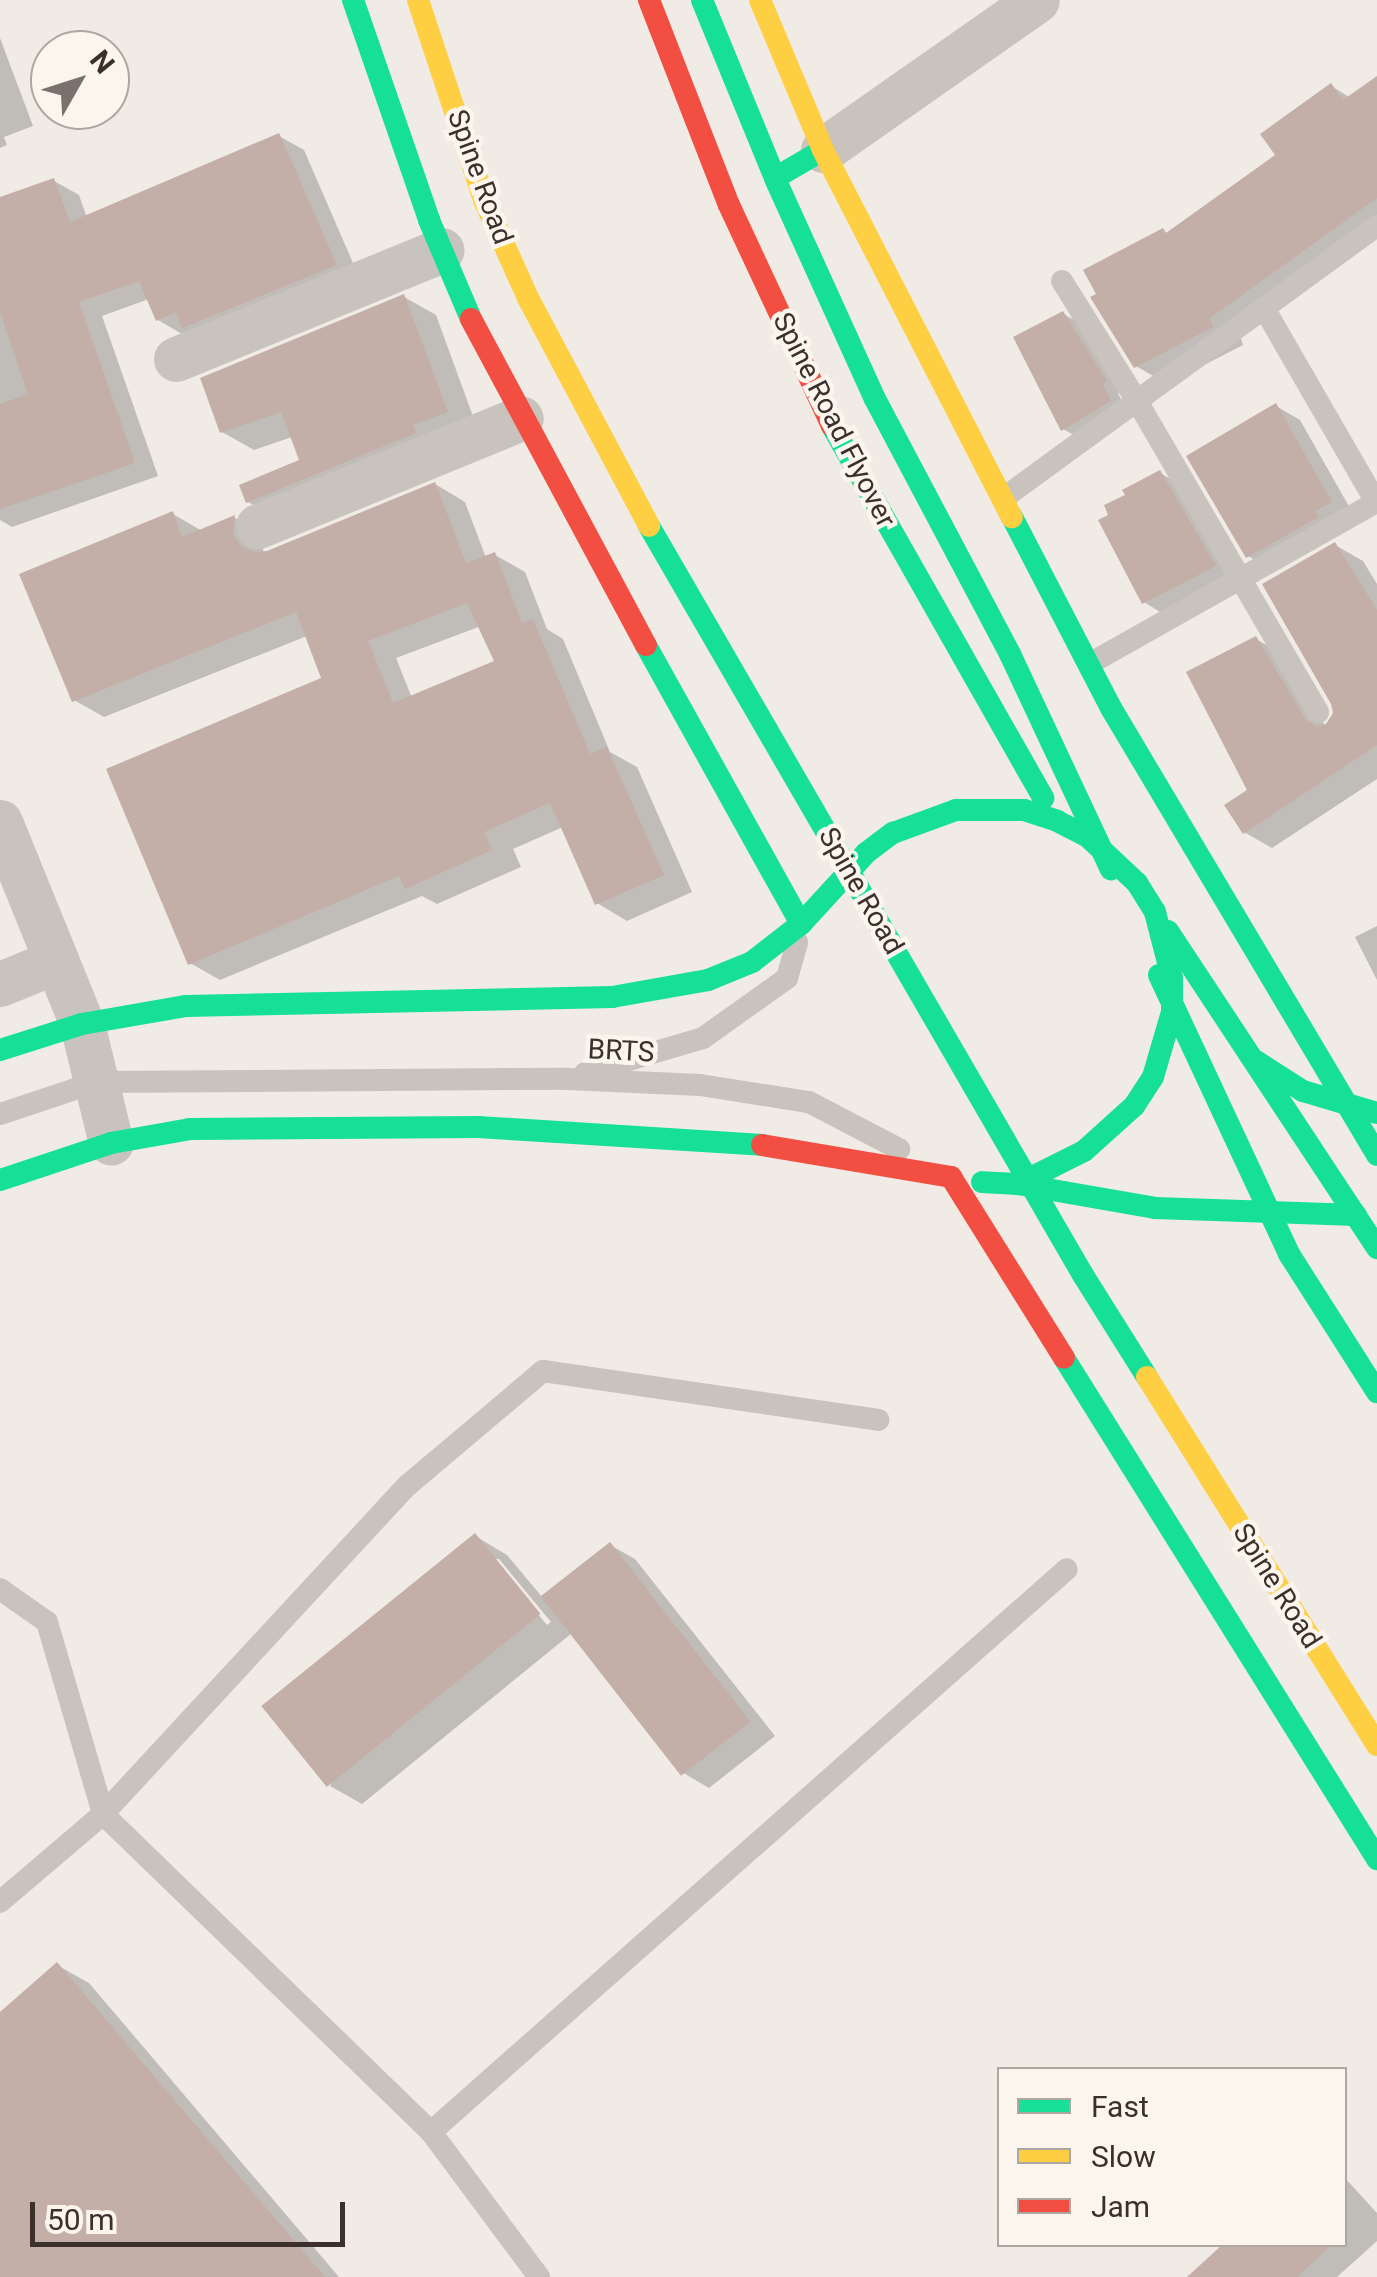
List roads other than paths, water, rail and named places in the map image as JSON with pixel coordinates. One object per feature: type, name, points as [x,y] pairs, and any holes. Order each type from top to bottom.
[{"type":"main road","points":[[353,0],[442,250],[521,418],[802,924]]},
{"type":"main road","name":"Spine Road","points":[[418,0],[484,200],[528,298],[624,480],[1083,1275],[1377,1745]]},
{"type":"main road","name":"Spine Road Flyover","points":[[649,0],[729,205],[832,426],[970,676],[1057,821]]},
{"type":"main road","points":[[702,0],[775,178],[875,399],[1010,654],[1289,1254],[1377,1392]]},
{"type":"main road","points":[[760,0],[823,150],[1089,664],[1377,1155]]},
{"type":"main road","points":[[775,178],[823,150]]},
{"type":"main road","name":"Spine Road Flyover","points":[[0,1050],[82,1024],[186,1006],[612,998],[662,991],[708,980],[752,962],[802,924],[866,853],[924,818],[990,807],[1024,810],[1057,821],[1114,857],[1256,1061],[1377,1248]]},
{"type":"main road","name":"Spine Road Flyover","points":[[1018,1184],[1084,1151],[1112,1130],[1153,1077],[1172,1012],[1166,944],[1155,912]]},
{"type":"main road","points":[[1256,1061],[1303,1091],[1377,1113]]},
{"type":"main road","points":[[1328,1071],[1361,1069]]},
{"type":"main road","name":"Spine Road Flyover","points":[[0,1180],[111,1143],[190,1129],[478,1127],[740,1141],[1154,1208],[1356,1214]]},
{"type":"main road","points":[[951,1176],[1377,1859]]},
{"type":"main road","points":[[1356,1214],[1377,1197]]},
{"type":"street","points":[[823,150],[1037,0]]},
{"type":"street","points":[[176,358],[442,250]]},
{"type":"street","points":[[258,526],[521,418]]},
{"type":"street","points":[[0,822],[82,1024],[111,1143]]},
{"type":"street","points":[[0,984],[56,961]]},
{"type":"lane","points":[[1005,497],[1377,226]]},
{"type":"lane","points":[[1062,281],[1137,401],[1318,712]]},
{"type":"lane","points":[[1089,664],[1376,502],[1264,308]]},
{"type":"lane","name":"BRTS","points":[[568,1078],[702,1038],[787,978],[802,924]]},
{"type":"lane","points":[[0,1114],[96,1082],[568,1078]]},
{"type":"lane","name":"BRTS","points":[[568,1078],[700,1086],[809,1102],[951,1176]]},
{"type":"lane","points":[[0,1902],[104,1814],[408,1485],[543,1371],[878,1420]]},
{"type":"lane","points":[[431,2132],[1067,1568]]},
{"type":"lane","points":[[0,1590],[47,1622],[104,1814],[431,2132],[540,2277]]}]
